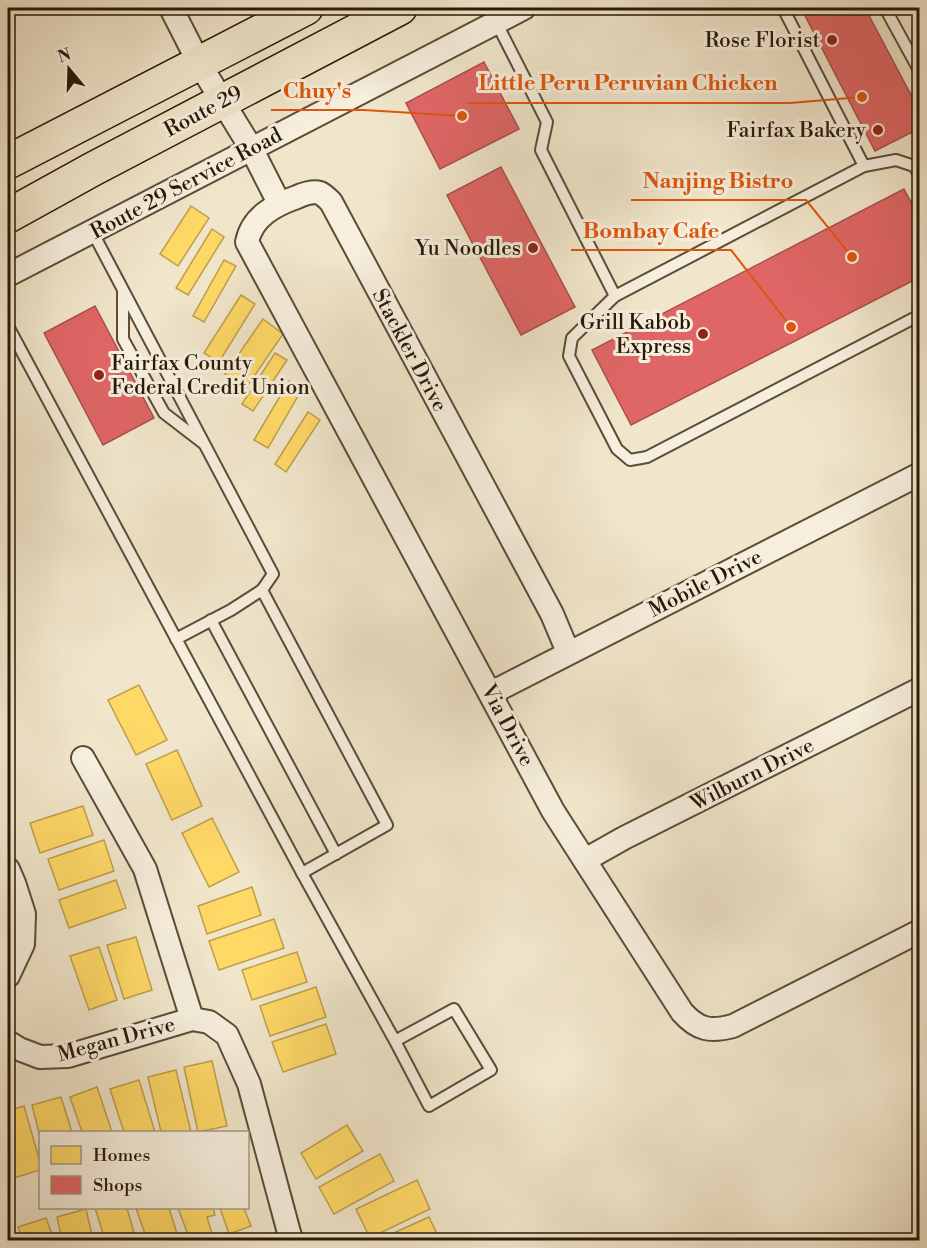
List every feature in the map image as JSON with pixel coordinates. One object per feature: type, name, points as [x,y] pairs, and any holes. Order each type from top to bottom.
[{"type":"main road","points":[[8,162],[306,8]]},
{"type":"main road","name":"Route 29","points":[[8,216],[400,8]]},
{"type":"street","points":[[171,8],[200,63],[251,148],[279,203]]},
{"type":"street","name":"Route 29 Service Road","points":[[8,275],[251,148],[493,15],[524,8]]},
{"type":"street","name":"Stackler Drive","points":[[279,203],[313,193],[320,193],[330,202],[552,614],[568,652]]},
{"type":"street","name":"Via Drive","points":[[279,203],[266,212],[249,232],[247,242],[553,811],[682,1012],[690,1021],[703,1028],[718,1030],[734,1026],[920,931]]},
{"type":"street","name":"Mobile Drive","points":[[491,693],[920,474]]},
{"type":"street","name":"Wilburn Drive","points":[[585,860],[624,838],[920,689]]},
{"type":"street","points":[[82,758],[145,869],[192,1019],[209,1022],[227,1035],[249,1083],[291,1240]]},
{"type":"street","points":[[8,869],[24,914],[23,945],[8,976]]},
{"type":"street","name":"Megan Drive","points":[[8,1042],[40,1058],[68,1056],[192,1019]]},
{"type":"lane","points":[[783,8],[864,166]]},
{"type":"lane","points":[[885,8],[920,72]]},
{"type":"lane","points":[[493,15],[548,122],[541,150],[615,296]]},
{"type":"lane","points":[[920,176],[917,161],[896,160],[864,166],[615,296],[572,338],[569,356],[617,448],[630,460],[647,457],[920,315]]},
{"type":"lane","points":[[92,231],[273,574],[262,590],[176,639]]},
{"type":"lane","points":[[123,288],[123,339],[164,413],[205,445]]},
{"type":"lane","points":[[8,326],[429,1106],[491,1070],[454,1009],[395,1041]]},
{"type":"lane","points":[[262,590],[387,825],[302,873]]},
{"type":"lane","points":[[211,620],[336,854]]},
{"type":"building: Homes","points":[[191,206],[209,218],[178,266],[160,254]]},
{"type":"building: Homes","points":[[212,229],[224,237],[188,295],[176,288]]},
{"type":"building: Homes","points":[[224,260],[236,266],[204,322],[193,316]]},
{"type":"building: Homes","points":[[241,295],[255,304],[219,362],[204,353]]},
{"type":"building: Homes","points":[[263,319],[283,334],[246,388],[225,374]]},
{"type":"building: Homes","points":[[275,353],[287,360],[253,411],[242,404]]},
{"type":"building: Homes","points":[[289,381],[302,389],[268,448],[254,440]]},
{"type":"building: Homes","points":[[308,412],[320,420],[286,472],[275,464]]},
{"type":"building: Homes","points":[[139,685],[167,740],[136,755],[108,700]]},
{"type":"building: Homes","points":[[177,750],[202,806],[172,820],[146,764]]},
{"type":"building: Homes","points":[[83,806],[93,835],[40,853],[30,823]]},
{"type":"building: Homes","points":[[212,818],[239,872],[209,887],[182,833]]},
{"type":"building: Homes","points":[[104,840],[114,871],[59,890],[48,859]]},
{"type":"building: Homes","points":[[116,880],[126,908],[69,928],[59,900]]},
{"type":"building: Homes","points":[[252,887],[261,915],[207,934],[198,906]]},
{"type":"building: Homes","points":[[274,919],[284,948],[219,970],[209,941]]},
{"type":"building: Homes","points":[[136,937],[152,990],[124,999],[107,945]]},
{"type":"building: Homes","points":[[99,947],[117,1000],[89,1010],[70,956]]},
{"type":"building: Homes","points":[[297,952],[307,982],[252,1000],[242,970]]},
{"type":"building: Homes","points":[[316,987],[326,1017],[270,1036],[260,1006]]},
{"type":"building: Homes","points":[[326,1024],[336,1054],[283,1072],[272,1042]]},
{"type":"building: Homes","points":[[212,1061],[227,1126],[198,1131],[184,1067]]},
{"type":"building: Homes","points":[[176,1070],[191,1131],[161,1131],[148,1077]]},
{"type":"building: Homes","points":[[139,1080],[155,1131],[124,1131],[110,1089]]},
{"type":"building: Homes","points":[[97,1087],[112,1131],[82,1131],[70,1097]]},
{"type":"building: Homes","points":[[61,1097],[72,1131],[39,1131],[39,1133],[32,1105]]},
{"type":"building: Homes","points":[[24,1106],[39,1158],[39,1170],[14,1178],[8,1156],[8,1111]]},
{"type":"building: Homes","points":[[347,1125],[363,1151],[316,1179],[301,1153]]},
{"type":"building: Homes","points":[[380,1154],[394,1181],[334,1214],[319,1187]]},
{"type":"building: Homes","points":[[417,1180],[430,1209],[370,1238],[356,1209]]},
{"type":"building: Homes","points":[[86,1209],[93,1240],[62,1240],[57,1217]]},
{"type":"building: Homes","points":[[95,1209],[127,1209],[136,1240],[105,1240]]},
{"type":"building: Homes","points":[[136,1209],[169,1209],[179,1240],[147,1240]]},
{"type":"building: Homes","points":[[178,1209],[213,1209],[215,1215],[207,1217],[213,1237],[190,1240]]},
{"type":"building: Homes","points":[[220,1209],[244,1209],[251,1226],[229,1234]]},
{"type":"building: Homes","points":[[429,1217],[440,1240],[378,1240]]},
{"type":"building: Homes","points":[[46,1218],[54,1240],[23,1240],[18,1227]]},
{"type":"building: Shops","points":[[801,8],[865,8],[920,112],[920,128],[875,151]]},
{"type":"building: Shops","points":[[484,62],[519,129],[440,169],[406,103]]},
{"type":"building: Shops","points":[[501,167],[575,307],[521,335],[447,195]]},
{"type":"building: Shops","points":[[904,189],[920,219],[920,277],[631,425],[592,350]]},
{"type":"building: Shops","name":"Fairfax County Federal Credit Union","points":[[95,306],[154,418],[103,445],[44,333]]},
{"type":"place","name":"Rose Florist","points":[[832,40]]},
{"type":"place","name":"Little Peru Peruvian Chicken","points":[[862,97]]},
{"type":"place","name":"Chuy's","points":[[462,116]]},
{"type":"place","name":"Fairfax Bakery","points":[[878,130]]},
{"type":"place","name":"Yu Noodles","points":[[533,248]]},
{"type":"place","name":"Nanjing Bistro","points":[[852,257]]},
{"type":"place","name":"Bombay Cafe","points":[[791,327]]},
{"type":"place","name":"Grill Kabob Express","points":[[703,334]]},
{"type":"place","name":"Fairfax County Federal Credit Union","points":[[99,375]]}]
